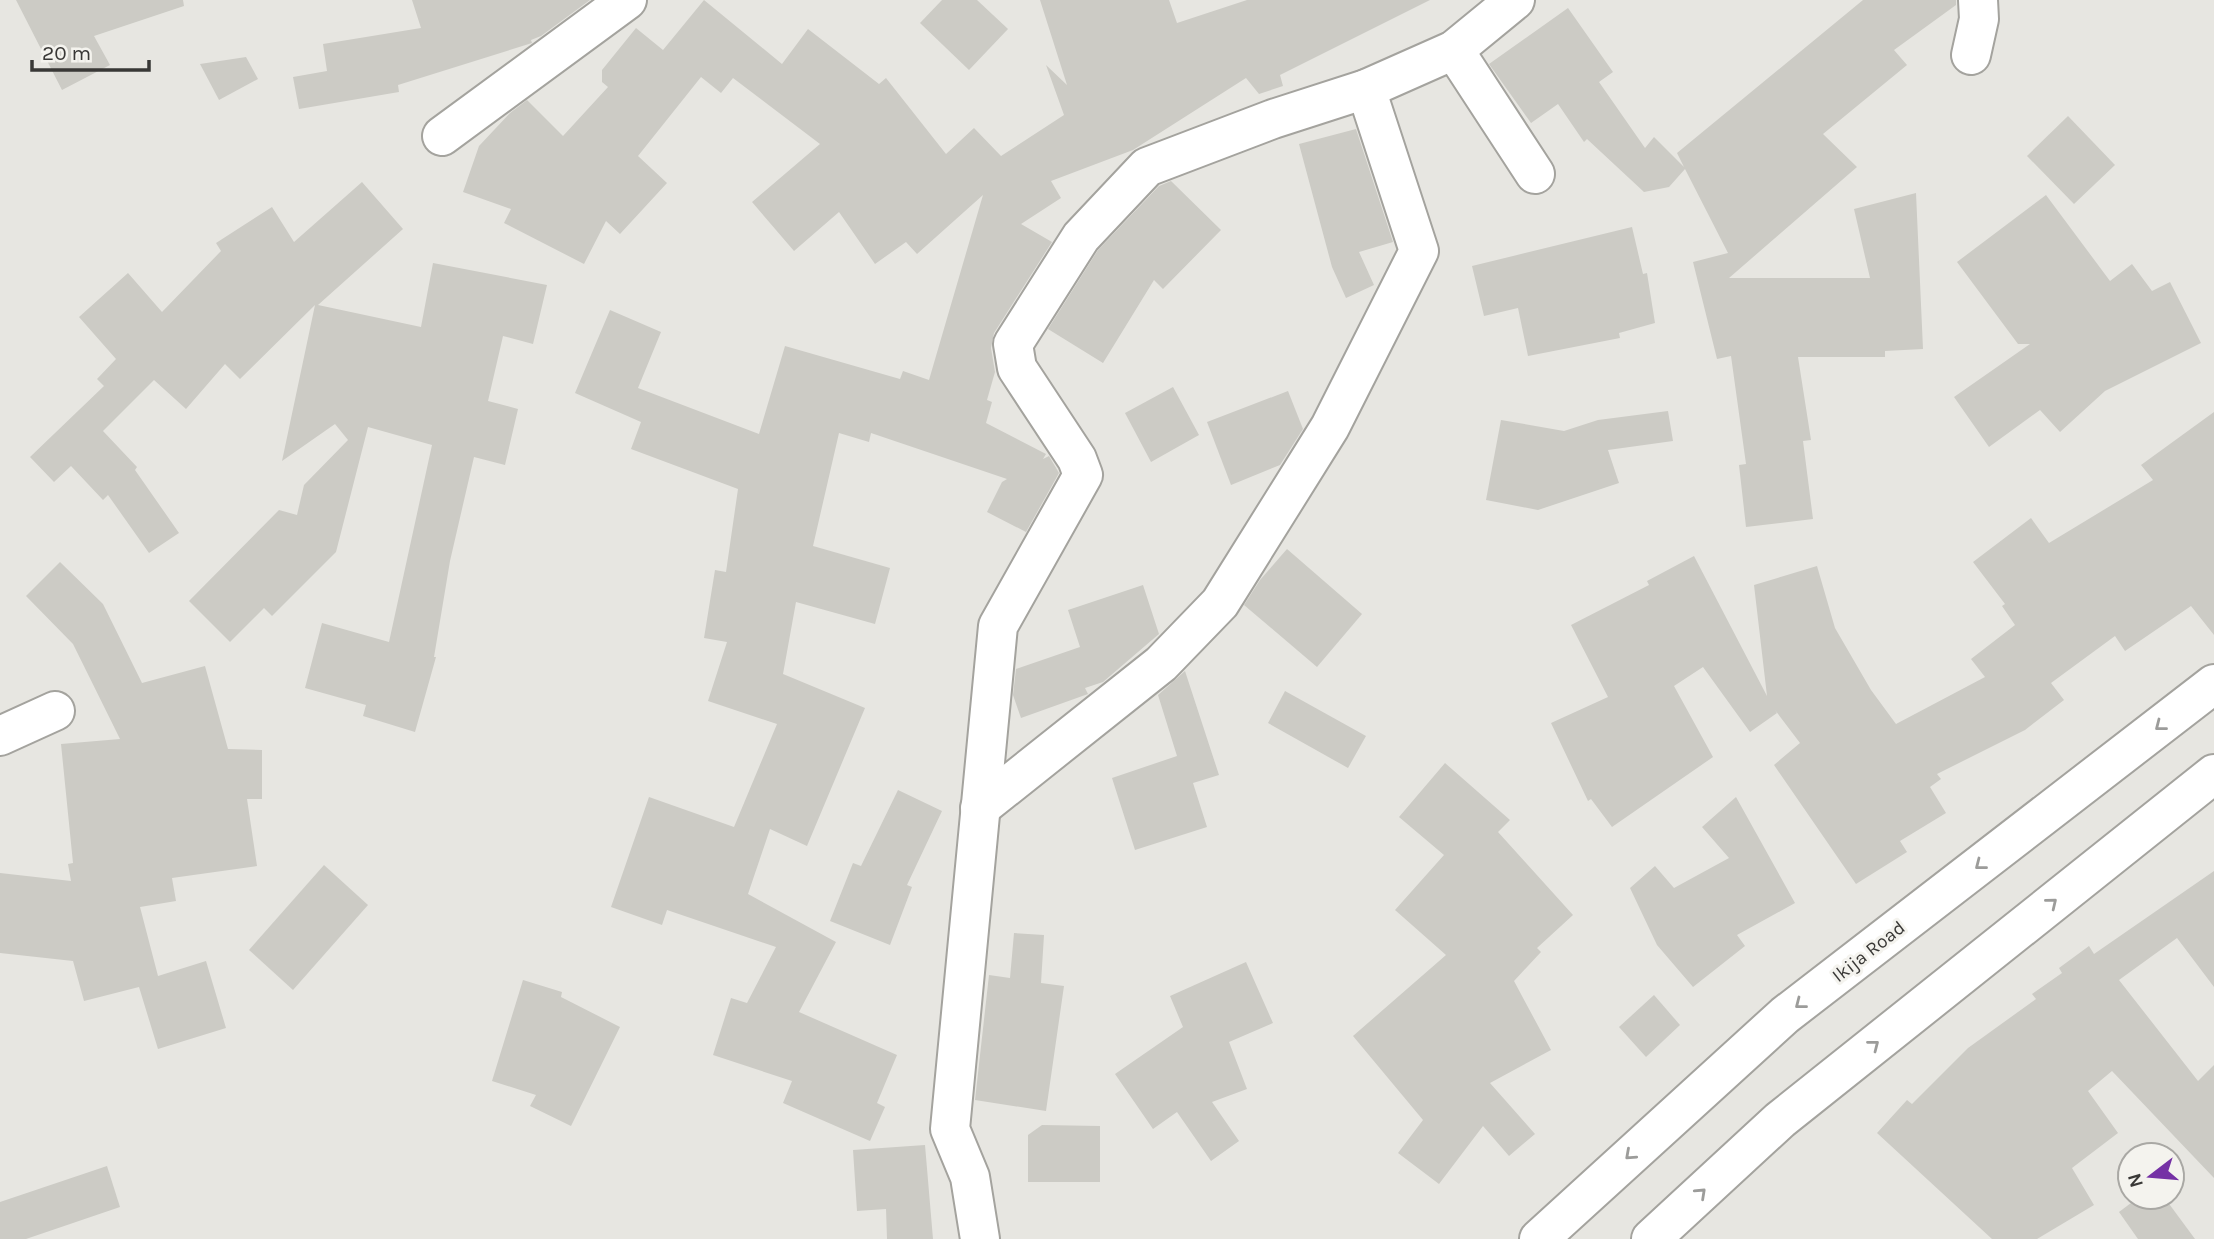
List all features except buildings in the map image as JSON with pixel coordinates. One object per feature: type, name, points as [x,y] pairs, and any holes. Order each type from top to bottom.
[{"type":"street","points":[[442,136],[627,0]]},
{"type":"street","points":[[980,1239],[970,1177],[950,1129],[998,626],[1083,475],[1077,459],[1017,368],[1013,344],[1081,237],[1147,167],[1273,119],[1366,89],[1454,50],[1515,0]]},
{"type":"street","points":[[1971,55],[1979,19],[1978,0]]},
{"type":"street","points":[[1454,50],[1535,174]]},
{"type":"street","points":[[980,808],[1161,664],[1220,603],[1330,427],[1419,251],[1366,89]]},
{"type":"street","name":"Ikija Road","points":[[1539,1239],[1785,1015],[2214,684]]},
{"type":"street","points":[[0,736],[55,711]]},
{"type":"street","points":[[1651,1239],[1780,1120],[2214,774]]}]
